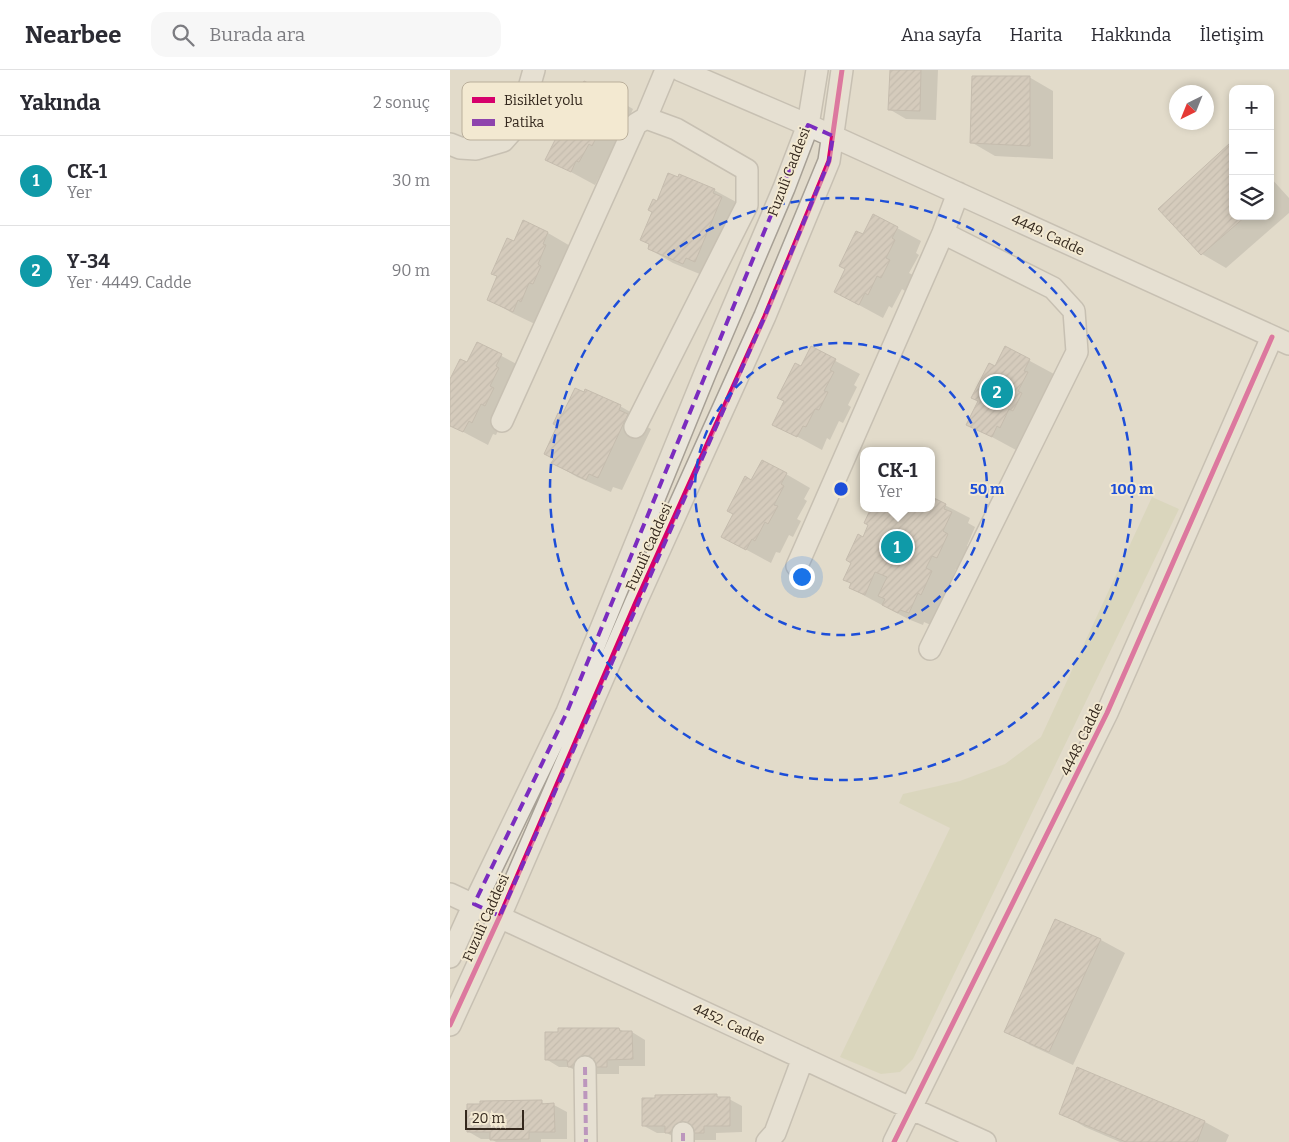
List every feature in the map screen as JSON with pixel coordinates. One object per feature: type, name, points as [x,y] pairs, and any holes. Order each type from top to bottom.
[{"type":"street","points":[[502,421],[636,124],[646,118],[666,70]]},
{"type":"street","name":"4449. Cadde","points":[[680,70],[833,136],[1280,340]]},
{"type":"street","name":"Fuzulî Caddesi","points":[[450,957],[567,712],[706,370],[784,188],[808,125],[818,70]]},
{"type":"street","name":"Fuzulî Caddesi","points":[[450,1025],[500,916],[636,602],[765,316],[829,161],[842,70]]},
{"type":"street","points":[[635,427],[746,205],[746,170],[676,129],[646,118]]},
{"type":"street","points":[[450,144],[460,148],[476,149],[504,140]]},
{"type":"street","points":[[797,566],[943,233],[958,193]]},
{"type":"street","points":[[930,649],[1077,352],[1074,311],[1053,288],[943,233]]},
{"type":"street","name":"4448. Cadde","points":[[894,1142],[1108,713],[1280,340]]},
{"type":"street","name":"4452. Cadde","points":[[450,894],[985,1142]]},
{"type":"street","points":[[768,1142],[775,1133],[803,1058]]},
{"type":"street","points":[[585,1067],[586,1142]]},
{"type":"highlighted area","points":[[808,125],[833,136],[829,161],[765,316],[500,916],[474,904],[567,712]]},
{"type":"green space","points":[[1152,497],[1179,509],[913,1059],[900,1072],[881,1074],[840,1057],[950,828],[899,803],[903,794],[960,781],[1005,764],[1041,737]]},
{"type":"building","points":[[890,70],[921,70],[920,111],[888,110]]},
{"type":"building","points":[[972,76],[1030,76],[1030,146],[970,143]]},
{"type":"building","points":[[555,140],[595,140],[592,146],[589,144],[579,162],[576,161],[571,172],[545,160]]},
{"type":"building","points":[[1229,144],[1229,220],[1241,220],[1201,255],[1158,209]]},
{"type":"building","points":[[668,173],[678,177],[679,174],[715,189],[713,193],[722,197],[695,262],[686,258],[683,264],[648,249],[649,244],[640,240],[652,212],[648,210],[653,199],[657,201]]},
{"type":"building","points":[[873,214],[898,227],[892,238],[895,240],[886,258],[890,260],[881,278],[877,276],[868,295],[865,293],[859,305],[834,292],[845,269],[839,266],[856,231],[863,234]]},
{"type":"building","points":[[523,220],[548,232],[543,244],[546,245],[538,264],[541,266],[533,284],[529,283],[521,302],[518,300],[513,312],[487,300],[497,276],[491,274],[507,238],[514,241]]},
{"type":"building","points":[[477,342],[502,354],[496,366],[499,368],[490,386],[494,388],[485,406],[481,404],[472,423],[469,421],[463,432],[450,426],[450,379],[460,359],[467,362]]},
{"type":"building","points":[[811,346],[836,359],[830,370],[834,372],[824,391],[828,392],[819,410],[815,409],[806,427],[803,426],[797,437],[772,425],[784,401],[777,398],[795,363],[801,366]]},
{"type":"building","points":[[1005,346],[1030,359],[1024,371],[1028,372],[1018,391],[1022,393],[1013,411],[1009,409],[1000,428],[997,426],[992,437],[966,425],[978,401],[971,398],[989,363],[995,366]]},
{"type":"building","points":[[575,388],[584,392],[585,389],[621,405],[619,410],[628,414],[598,478],[589,474],[586,480],[551,463],[554,459],[544,454],[557,426],[553,424],[558,413],[562,415]]},
{"type":"building","points":[[762,460],[787,473],[781,484],[784,486],[774,505],[778,506],[768,524],[765,522],[755,541],[752,539],[746,550],[721,537],[733,514],[727,511],[745,476],[751,480]]},
{"type":"building","points":[[935,498],[946,504],[944,509],[952,512],[943,531],[948,534],[937,558],[932,556],[926,568],[932,571],[921,595],[918,593],[909,613],[900,610],[898,613],[882,605],[885,599],[878,596],[887,577],[875,572],[865,595],[849,588],[851,583],[843,580],[851,563],[846,560],[858,534],[863,537],[868,525],[864,523],[869,512],[935,512]]},
{"type":"building","points":[[1055,919],[1101,939],[1049,1052],[1004,1032]]},
{"type":"building","points":[[558,1028],[619,1028],[620,1031],[632,1031],[633,1059],[607,1060],[607,1067],[568,1067],[567,1060],[545,1060],[545,1032],[558,1032]]},
{"type":"building","points":[[1077,1067],[1205,1121],[1197,1142],[1126,1142],[1059,1114]]},
{"type":"building","points":[[717,1094],[717,1097],[730,1097],[730,1126],[704,1126],[704,1133],[665,1133],[665,1126],[642,1126],[642,1098],[655,1098],[655,1095]]},
{"type":"building","points":[[542,1100],[542,1104],[554,1103],[555,1132],[529,1132],[529,1139],[490,1140],[490,1132],[467,1132],[467,1104],[480,1104],[480,1101]]},
{"type":"marked path","points":[[585,1067],[586,1142]]},
{"type":"marked path","points":[[683,1133],[683,1142]]},
{"type":"cycle path","points":[[450,1025],[500,916],[636,602],[765,316],[829,161],[842,70]]},
{"type":"cycle path","points":[[894,1142],[1107,713],[1272,337]]},
{"type":"place","name":"Y-34","points":[[997,392]]},
{"type":"place","name":"CK-1","points":[[897,547]]}]
